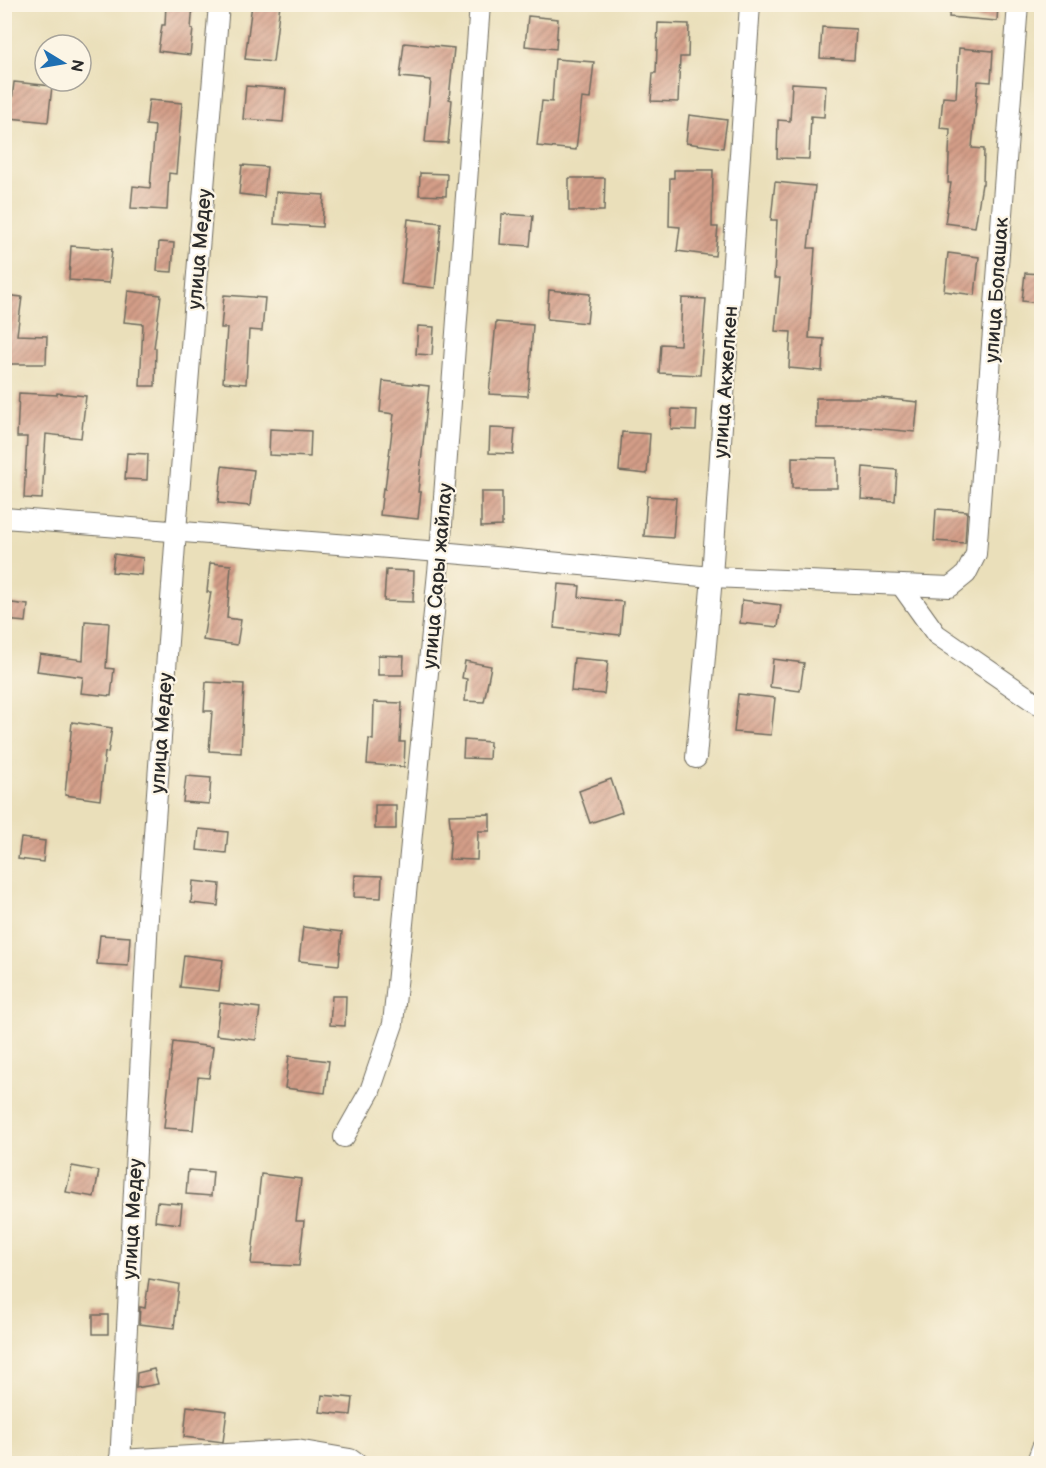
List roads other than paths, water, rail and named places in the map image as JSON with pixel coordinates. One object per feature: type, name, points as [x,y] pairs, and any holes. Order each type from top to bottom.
[{"type":"street","name":"улица Медеу","points":[[120,1462],[148,917],[176,531],[219,4]]},
{"type":"street","name":"улица Сары жайлау","points":[[344,1137],[370,1091],[393,1024],[440,552],[480,4]]},
{"type":"street","name":"улица Акжелкен","points":[[696,758],[712,576],[750,4]]},
{"type":"street","name":"улица Болашак","points":[[901,585],[950,587],[966,574],[976,554],[1018,4]]},
{"type":"street","points":[[4,518],[712,576],[901,585],[936,634],[1041,706]]},
{"type":"street","points":[[1036,1464],[1041,1448]]},
{"type":"street","points":[[120,1462],[297,1450],[350,1459],[357,1464]]}]
